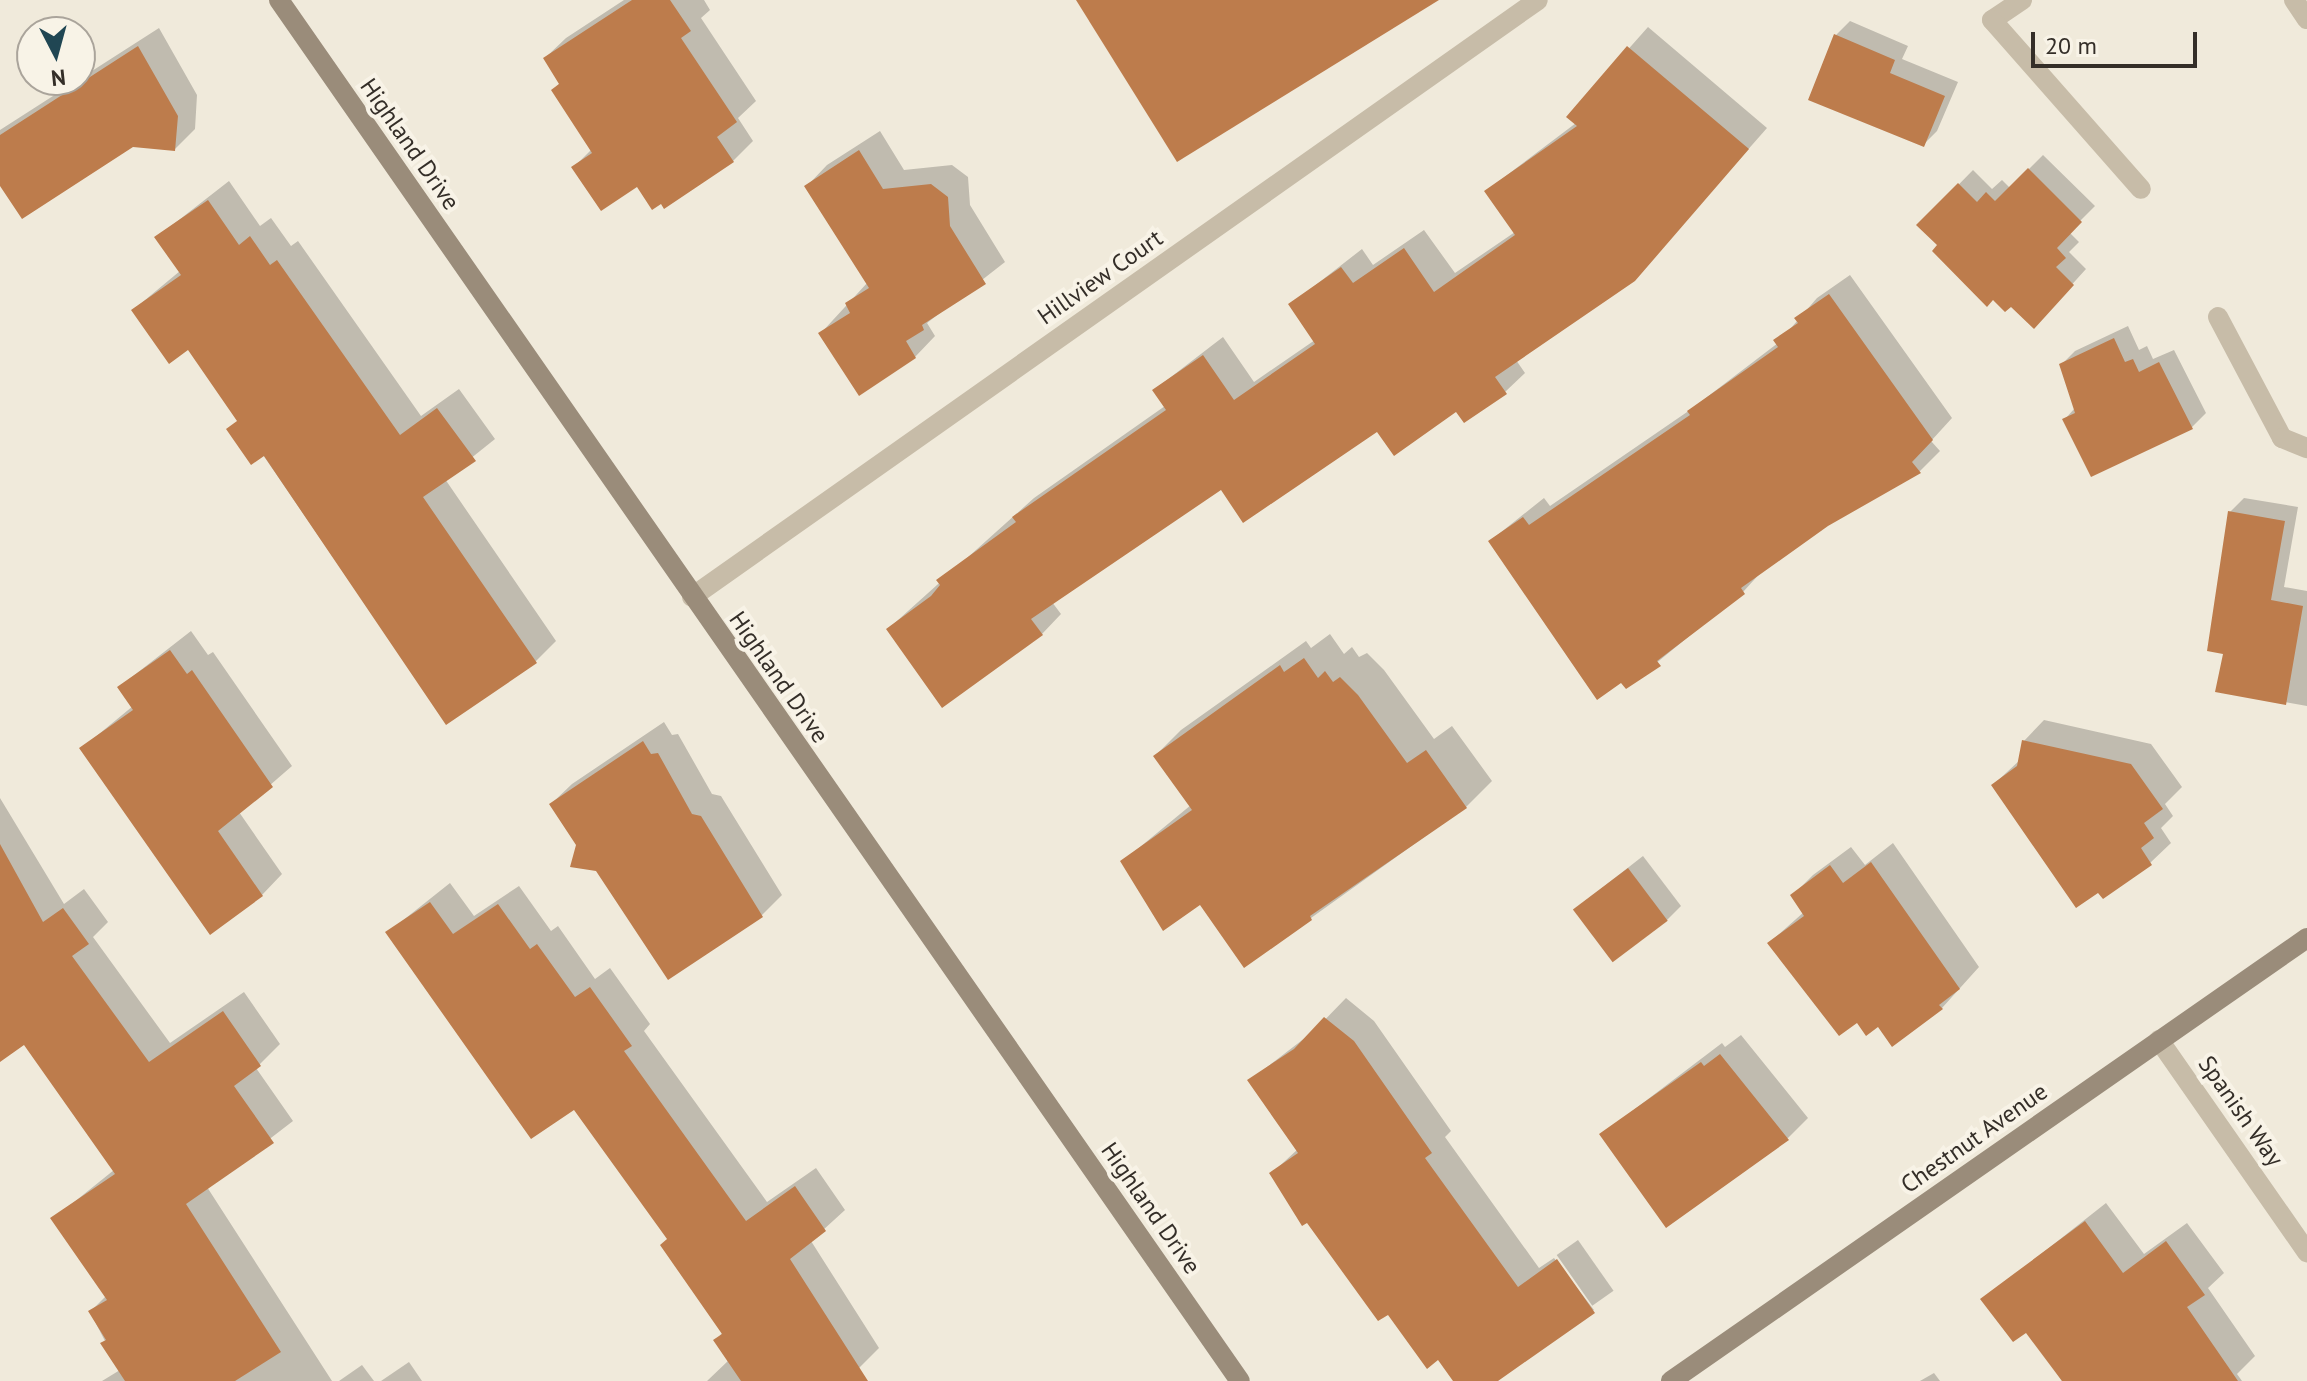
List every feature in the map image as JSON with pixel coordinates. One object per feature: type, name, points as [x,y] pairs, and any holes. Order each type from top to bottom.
[{"type":"street","name":"Highland Drive","points":[[279,0],[1240,1381]]},
{"type":"street","name":"Hillview Court","points":[[692,597],[1538,0]]},
{"type":"street","points":[[2022,0],[1992,20],[2141,189]]},
{"type":"street","points":[[2294,0],[2307,19]]},
{"type":"street","points":[[2218,317],[2282,438],[2307,448]]},
{"type":"street","name":"Chestnut Avenue","points":[[1671,1381],[2307,938]]},
{"type":"street","name":"Spanish Way","points":[[2159,1040],[2307,1252]]},
{"type":"building","points":[[632,0],[670,0],[691,31],[681,38],[737,122],[717,137],[734,162],[664,209],[661,204],[652,210],[637,187],[601,211],[571,167],[592,153],[551,90],[559,84],[543,58]]},
{"type":"building","points":[[1076,0],[1439,0],[1177,162]]},
{"type":"building","points":[[1834,34],[1895,60],[1890,73],[1945,96],[1924,147],[1808,100]]},
{"type":"building","points":[[138,46],[178,116],[175,151],[133,147],[22,219],[0,186],[0,135],[60,96],[96,96],[96,73]]},
{"type":"building","points":[[1627,46],[1749,149],[1635,281],[1495,377],[1507,394],[1464,423],[1456,412],[1394,456],[1377,432],[1243,523],[1221,490],[1031,619],[1043,635],[942,708],[886,629],[931,596],[940,585],[936,580],[1016,522],[1012,517],[1166,410],[1152,390],[1203,355],[1234,400],[1315,344],[1288,304],[1341,267],[1353,283],[1404,248],[1434,292],[1515,235],[1484,191],[1577,126],[1566,117]]},
{"type":"building","points":[[859,150],[883,189],[931,184],[948,197],[950,226],[986,284],[922,325],[924,330],[906,341],[916,358],[859,396],[818,333],[850,313],[845,303],[869,288],[804,186]]},
{"type":"building","points":[[2028,168],[2082,222],[2057,248],[2066,258],[2056,267],[2074,285],[2034,329],[2011,307],[2005,312],[1993,300],[1987,307],[1932,251],[1937,245],[1916,225],[1958,183],[1977,202],[1986,192],[1995,201]]},
{"type":"building","points":[[208,200],[239,245],[250,236],[270,265],[277,260],[400,435],[437,408],[476,461],[423,497],[537,663],[446,725],[264,456],[251,465],[226,429],[237,421],[188,350],[169,364],[131,310],[181,275],[154,237]]},
{"type":"building","points":[[1829,294],[1933,440],[1912,462],[1921,473],[1828,526],[1741,588],[1745,594],[1657,661],[1661,666],[1626,689],[1621,683],[1597,700],[1488,541],[1523,517],[1529,525],[1690,415],[1687,411],[1778,347],[1773,340],[1798,323],[1794,318]]},
{"type":"building","points":[[2114,338],[2125,362],[2133,359],[2139,372],[2159,362],[2193,429],[2091,477],[2062,419],[2075,413],[2059,364]]},
{"type":"building","points":[[2228,511],[2285,521],[2271,600],[2303,606],[2286,705],[2215,692],[2223,654],[2207,651]]},
{"type":"building","points":[[170,650],[187,674],[192,670],[273,787],[218,831],[263,896],[210,935],[79,748],[133,710],[117,687]]},
{"type":"building","points":[[1304,658],[1318,678],[1325,671],[1333,682],[1340,677],[1358,695],[1407,763],[1426,750],[1467,808],[1310,916],[1312,920],[1244,968],[1200,905],[1163,931],[1120,861],[1192,810],[1153,756],[1280,665],[1284,672]]},
{"type":"building","points":[[2022,740],[2131,764],[2163,809],[2144,823],[2154,838],[2141,848],[2152,865],[2103,899],[2098,893],[2076,908],[1991,785],[2017,766]]},
{"type":"building","points":[[643,741],[651,754],[658,753],[692,814],[701,816],[763,917],[668,980],[596,871],[570,867],[576,845],[549,804]]},
{"type":"building","points":[[0,844],[43,922],[63,908],[89,944],[72,956],[149,1062],[223,1011],[261,1066],[234,1086],[274,1143],[186,1204],[281,1352],[235,1381],[125,1381],[100,1343],[106,1340],[88,1311],[107,1300],[50,1218],[115,1174],[24,1045],[0,1062]]},
{"type":"building","points":[[1871,862],[1960,989],[1939,1005],[1943,1009],[1892,1047],[1878,1027],[1866,1036],[1857,1023],[1839,1036],[1767,943],[1804,916],[1790,895],[1830,865],[1843,883]]},
{"type":"building","points":[[1628,868],[1668,921],[1613,962],[1573,910]]},
{"type":"building","points":[[430,902],[453,934],[498,904],[530,949],[537,944],[575,997],[590,987],[632,1046],[624,1051],[746,1221],[795,1186],[826,1231],[790,1259],[868,1381],[741,1381],[713,1340],[722,1334],[660,1245],[667,1239],[574,1110],[531,1139],[385,932]]},
{"type":"building","points":[[1324,1017],[1354,1041],[1432,1153],[1425,1158],[1518,1287],[1557,1259],[1595,1313],[1498,1381],[1453,1381],[1438,1360],[1427,1369],[1388,1315],[1378,1321],[1307,1223],[1302,1226],[1269,1173],[1298,1153],[1247,1080],[1294,1049]]},
{"type":"building","points":[[1720,1054],[1789,1140],[1666,1228],[1599,1134],[1701,1062],[1704,1066]]},
{"type":"building","points":[[2085,1221],[2123,1273],[2166,1241],[2205,1295],[2187,1307],[2238,1381],[2062,1381],[2026,1333],[2013,1342],[1980,1299]]}]
